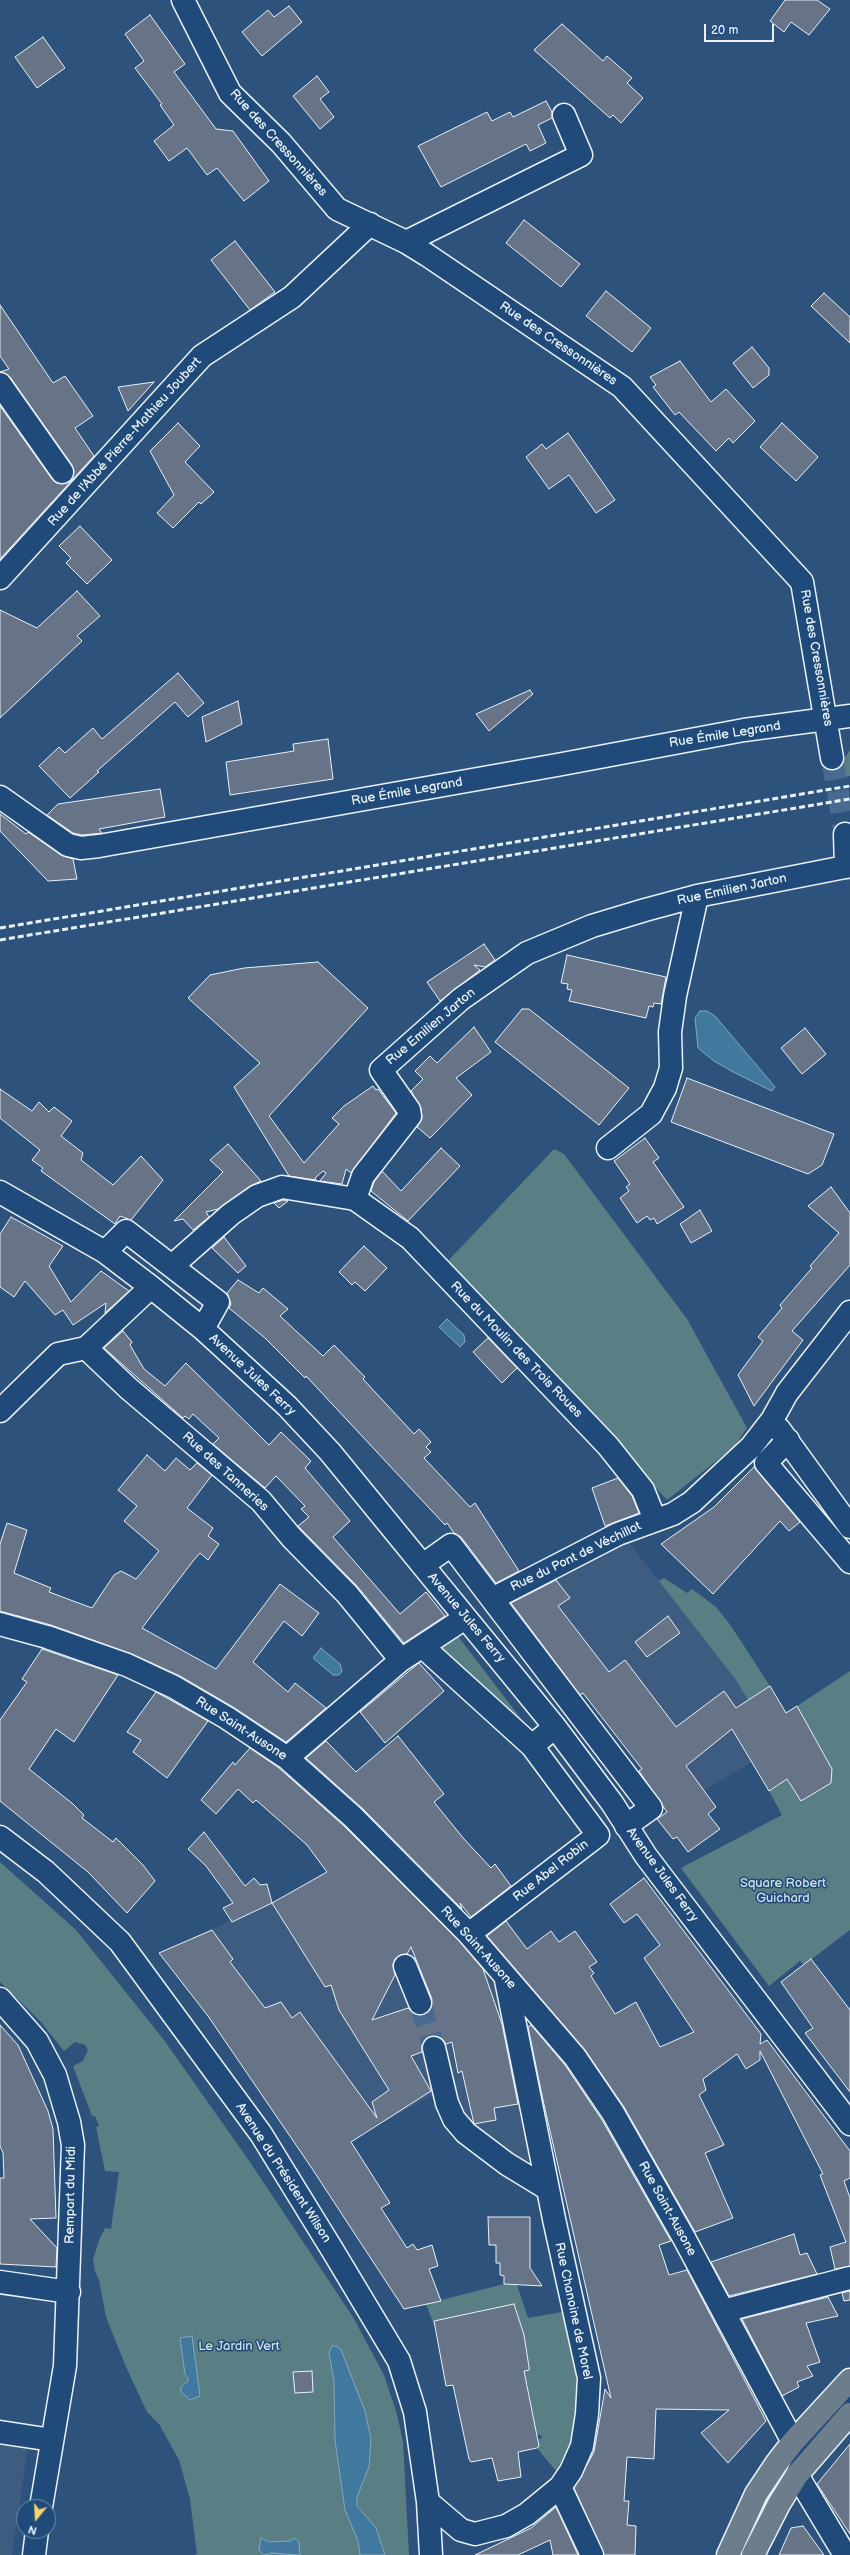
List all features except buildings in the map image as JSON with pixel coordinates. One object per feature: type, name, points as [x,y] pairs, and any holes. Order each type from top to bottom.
[{"type":"main road","points":[[728,2555],[756,2494],[792,2442],[850,2380]]},
{"type":"main road","points":[[754,2555],[771,2518],[797,2476],[850,2414]]},
{"type":"street","name":"Rue des Cressonnières","points":[[183,0],[230,93],[281,143],[337,208],[406,242],[622,387],[802,582],[827,720],[832,758]]},
{"type":"street","points":[[406,242],[582,155],[564,115]]},
{"type":"street","name":"Rue de l'Abbé Pierre-Mathieu Joubert","points":[[0,578],[202,356],[292,297],[370,224]]},
{"type":"street","points":[[0,384],[62,472]]},
{"type":"street","name":"Rue Émile Legrand","points":[[0,797],[51,835],[68,845],[81,848],[550,767],[744,730],[850,716]]},
{"type":"street","points":[[845,834],[848,866]]},
{"type":"street","name":"Rue Emilien Jarton","points":[[355,1199],[363,1176],[410,1116],[410,1110],[381,1070],[450,1009],[527,953],[592,926],[697,896],[848,866]]},
{"type":"street","points":[[608,1148],[651,1114],[665,1088],[671,1068],[670,1032],[675,996],[697,896]]},
{"type":"street","points":[[172,1266],[231,1214],[258,1196],[282,1187],[355,1199]]},
{"type":"street","name":"Avenue Jules Ferry","points":[[0,1192],[105,1252],[151,1287],[203,1329],[287,1406],[330,1452],[555,1727],[646,1856],[850,2124]]},
{"type":"street","name":"Rue du Moulin des Trois Roues","points":[[355,1199],[410,1238],[608,1446],[643,1490],[655,1520]]},
{"type":"street","points":[[105,1252],[126,1231],[218,1302],[203,1329]]},
{"type":"street","points":[[0,1410],[58,1354],[86,1348],[151,1287]]},
{"type":"street","name":"Rue du Pont de Véchillot","points":[[492,1599],[618,1534],[673,1514],[692,1502],[743,1456],[772,1420],[787,1393],[850,1312]]},
{"type":"street","name":"Rue des Tanneries","points":[[86,1348],[128,1388],[261,1501],[292,1538],[347,1594],[401,1660]]},
{"type":"street","points":[[772,1420],[847,1516]]},
{"type":"street","points":[[788,1440],[766,1463],[850,1562]]},
{"type":"street","points":[[423,1565],[451,1545],[651,1808],[626,1826]]},
{"type":"street","points":[[287,1758],[401,1660],[423,1647],[465,1618]]},
{"type":"street","name":"Rue Saint-Ausone","points":[[0,1624],[47,1637],[127,1665],[174,1687],[227,1718],[287,1758],[353,1817],[469,1934],[575,2057],[592,2079],[632,2146],[723,2311],[792,2442]]},
{"type":"street","points":[[423,1647],[532,1746],[555,1727]]},
{"type":"street","name":"Rue Abel Robin","points":[[469,1934],[598,1835],[532,1746]]},
{"type":"street","name":"Avenue du Président Wilson","points":[[0,1837],[46,1872],[120,1942],[261,2134],[399,2361],[415,2412],[428,2502],[431,2555]]},
{"type":"street","points":[[405,1966],[420,2004]]},
{"type":"street","name":"Rue Chanoine de Morel","points":[[428,2502],[445,2519],[461,2530],[476,2534],[506,2526],[527,2514],[560,2487],[571,2471],[582,2446],[587,2414],[589,2378],[548,2189],[506,1978]]},
{"type":"street","name":"Rempart du Midi","points":[[0,1999],[37,2041],[55,2075],[70,2122],[73,2145],[69,2292],[65,2366],[42,2499]]},
{"type":"street","points":[[434,2048],[446,2103],[454,2119],[466,2133],[507,2164],[548,2189]]},
{"type":"street","points":[[723,2311],[850,2278]]},
{"type":"street","points":[[0,2282],[69,2292]]},
{"type":"street","points":[[845,2555],[797,2476],[816,2434],[850,2397]]},
{"type":"street","points":[[0,2432],[52,2440]]},
{"type":"street","points":[[560,2487],[592,2555]]},
{"type":"street","points":[[34,2555],[36,2539]]},
{"type":"shaded area","points":[[700,1011],[707,1011],[715,1016],[775,1087],[772,1091],[714,1061],[698,1048],[695,1018]]},
{"type":"shaded area","points":[[447,1319],[464,1335],[465,1342],[460,1347],[439,1327]]},
{"type":"shaded area","points":[[627,1540],[659,1581],[664,1578],[687,1593],[692,1589],[716,1607],[731,1626],[786,1712],[797,1706],[832,1769],[831,1783],[801,1801],[787,1780],[769,1791],[752,1762],[668,1812],[637,1773],[642,1769],[583,1693],[577,1697],[563,1678],[567,1676],[527,1623],[523,1625],[506,1602]]},
{"type":"shaded area","points":[[321,1648],[340,1664],[342,1671],[339,1675],[333,1675],[313,1658]]},
{"type":"shaded area","points":[[372,1844],[498,1982],[535,2159],[520,2162],[436,2093],[310,2163],[163,1951],[295,1892]]},
{"type":"shaded area","points":[[192,2336],[200,2396],[190,2400],[181,2392],[181,2387],[188,2381],[188,2378],[185,2374],[180,2338]]},
{"type":"shaded area","points":[[332,2346],[337,2346],[341,2350],[365,2411],[371,2439],[369,2467],[357,2497],[357,2506],[376,2528],[385,2555],[360,2555],[358,2541],[345,2510],[335,2440],[334,2381],[329,2353]]},
{"type":"shaded area","points":[[0,2442],[28,2446],[20,2499],[16,2499],[16,2528],[12,2555],[0,2555]]},
{"type":"shaded area","points":[[261,2538],[269,2542],[290,2541],[294,2538],[299,2542],[300,2555],[272,2553],[264,2555],[259,2550]]},
{"type":"green space","points":[[850,750],[850,776],[843,777],[842,762]]},
{"type":"green space","points":[[554,1149],[564,1154],[687,1319],[747,1428],[734,1447],[667,1500],[446,1263]]},
{"type":"green space","points":[[664,1578],[687,1593],[692,1589],[716,1607],[731,1626],[770,1686],[748,1700],[736,1680],[659,1581]]},
{"type":"green space","points":[[457,1635],[522,1720],[520,1721],[435,1648]]},
{"type":"green space","name":"Square Robert Guichard","points":[[850,1671],[850,1930],[804,1965],[800,1961],[769,1986],[681,1868],[782,1815],[769,1791],[787,1779],[801,1801],[831,1783],[832,1769],[797,1706]]},
{"type":"green space","name":"Le Jardin Vert","points":[[0,1862],[76,1930],[164,2040],[250,2162],[353,2317],[384,2375],[397,2414],[403,2442],[409,2555],[194,2555],[197,2554],[190,2499],[179,2460],[159,2424],[147,2412],[126,2367],[106,2317],[99,2280],[95,2271],[93,2260],[99,2240],[105,2228],[111,2229],[119,2172],[105,2171],[96,2127],[99,2126],[95,2116],[92,2116],[73,2066],[83,2061],[88,2050],[85,2045],[75,2042],[64,2051],[41,2022],[0,1982]]},
{"type":"green space","points":[[504,2284],[517,2285],[528,2318],[567,2311],[572,2327],[578,2402],[573,2448],[552,2482],[556,2471],[537,2448],[539,2442],[536,2443],[536,2440],[542,2438],[541,2435],[535,2435],[537,2433],[534,2431],[531,2418],[534,2417],[533,2415],[530,2415],[528,2403],[531,2402],[528,2400],[525,2388],[528,2387],[527,2384],[524,2384],[522,2371],[529,2367],[529,2363],[454,2323],[435,2328],[426,2304]]},
{"type":"tunnel","points":[[832,758],[845,834]]},
{"type":"tunnel","points":[[420,2003],[434,2048]]},
{"type":"railway","points":[[0,928],[850,786]]},
{"type":"railway","points":[[0,940],[850,799]]}]
